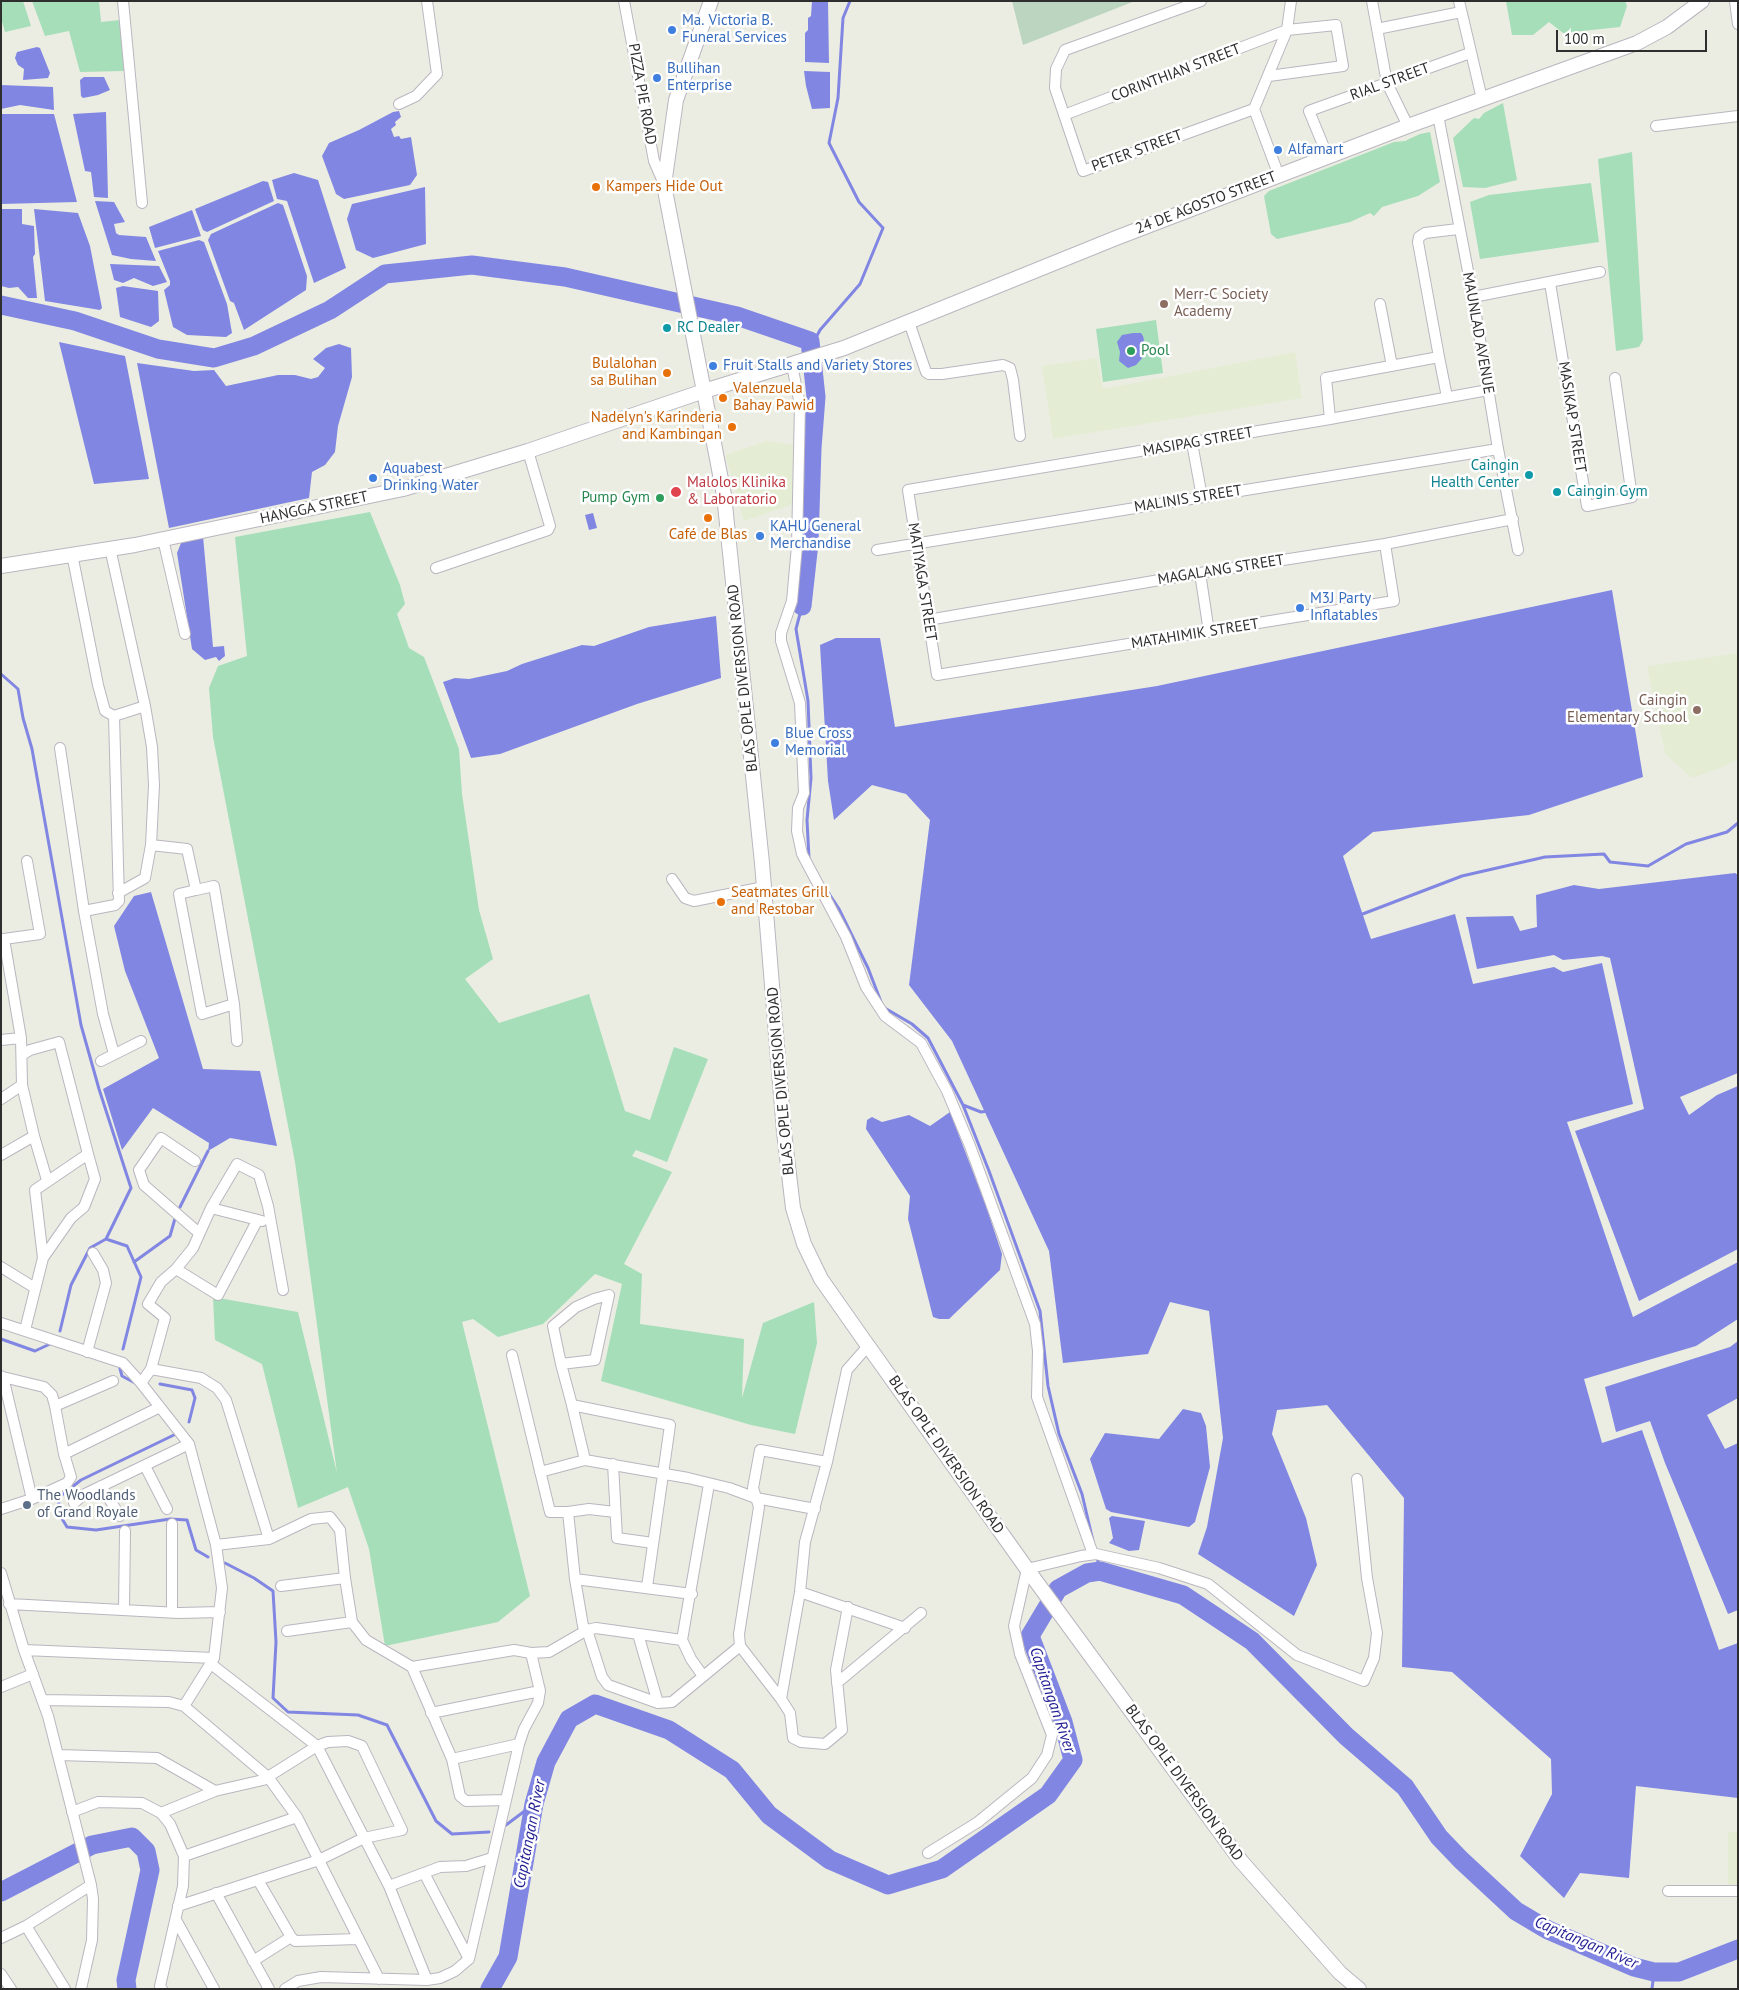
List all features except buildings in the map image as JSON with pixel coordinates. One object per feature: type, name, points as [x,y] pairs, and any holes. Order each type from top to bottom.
[{"type":"main road","name":"BLAS OPLE DIVERSION ROAD","points":[[711,1],[676,100],[664,185],[724,495],[764,887],[784,1132],[793,1208],[804,1244],[821,1279],[868,1346],[1029,1572],[1241,1861],[1340,1973],[1359,1989]]},
{"type":"main road","name":"24 DE AGOSTO STREET","points":[[704,391],[833,351],[1116,238],[1408,126],[1637,43],[1667,26],[1702,1]]},
{"type":"main road","name":"HANGGA STREET","points":[[2,566],[162,539],[404,489],[528,451],[704,391]]},
{"type":"street","points":[[122,1],[142,203]]},
{"type":"street","points":[[399,104],[416,96],[437,74],[427,1]]},
{"type":"street","name":"PIZZA PIE ROAD","points":[[624,1],[654,161],[664,185]]},
{"type":"street","name":"PETER STREET","points":[[1200,1],[1065,50],[1056,69],[1055,88],[1083,171],[1254,109]]},
{"type":"street","points":[[1279,176],[1254,109],[1287,30],[1291,1]]},
{"type":"street","points":[[1372,1],[1388,83],[1408,126]]},
{"type":"street","points":[[1459,1],[1482,99]]},
{"type":"street","points":[[1735,1],[1738,24]]},
{"type":"street","points":[[1377,29],[1461,12]]},
{"type":"street","name":"CORINTHIAN STREET","points":[[1064,115],[1287,30],[1336,25],[1343,66],[1269,76]]},
{"type":"street","name":"RIAL STREET","points":[[1328,157],[1310,111],[1470,53]]},
{"type":"street","name":"MAUNLAD AVENUE","points":[[1438,116],[1518,550]]},
{"type":"street","points":[[1656,126],[1738,116]]},
{"type":"street","points":[[1447,397],[1418,242],[1419,237],[1425,232],[1458,229]]},
{"type":"street","points":[[1472,297],[1600,272]]},
{"type":"street","name":"MASIKAP STREET","points":[[1550,283],[1587,506],[1632,497],[1615,378]]},
{"type":"street","points":[[1380,304],[1392,366]]},
{"type":"street","points":[[909,322],[926,372],[929,374],[1002,366],[1010,368],[1020,436]]},
{"type":"street","points":[[1330,419],[1326,378],[1439,357]]},
{"type":"street","points":[[796,364],[800,405],[797,546],[792,601],[781,633],[781,641],[800,703],[804,793],[798,808],[797,831],[802,854],[846,937],[866,987],[886,1016],[921,1044],[951,1100],[974,1155],[1034,1324],[1038,1351],[1037,1397],[1094,1554]]},
{"type":"street","name":"MASIPAG STREET","points":[[908,490],[1192,443],[1488,390]]},
{"type":"street","points":[[1192,443],[1202,497]]},
{"type":"street","name":"MALINIS STREET","points":[[878,550],[1498,448]]},
{"type":"street","points":[[436,568],[548,530],[550,526],[528,451]]},
{"type":"street","name":"MATIYAGA STREET","points":[[908,490],[937,674]]},
{"type":"street","name":"MAGALANG STREET","points":[[928,620],[1200,573],[1384,544],[1513,519]]},
{"type":"street","points":[[162,539],[185,634]]},
{"type":"street","name":"MATAHIMIK STREET","points":[[937,674],[1394,601],[1384,544]]},
{"type":"street","points":[[110,548],[145,706],[152,747],[154,785],[151,845],[145,878],[118,892]]},
{"type":"street","points":[[72,554],[98,685],[105,710],[114,716]]},
{"type":"street","points":[[1200,573],[1209,632]]},
{"type":"street","points":[[114,716],[145,706]]},
{"type":"street","points":[[84,911],[115,905],[119,901],[114,716]]},
{"type":"street","points":[[60,748],[84,911],[103,1014],[114,1054]]},
{"type":"street","points":[[151,845],[187,849],[196,890]]},
{"type":"street","points":[[27,861],[40,934],[3,939],[21,1038],[22,1085],[47,1180]]},
{"type":"street","points":[[672,879],[685,898],[694,901],[764,887]]},
{"type":"street","points":[[234,1004],[202,1014],[178,894],[214,886],[234,1004],[237,1041]]},
{"type":"street","points":[[1,987],[12,986]]},
{"type":"street","points":[[1,1040],[21,1038]]},
{"type":"street","points":[[101,1061],[141,1041]]},
{"type":"street","points":[[22,1056],[30,1050],[59,1042],[95,1179],[84,1207],[71,1218],[43,1258],[25,1330]]},
{"type":"street","points":[[1,1099],[22,1085]]},
{"type":"street","points":[[1,1155],[34,1136]]},
{"type":"street","points":[[195,1161],[161,1138],[139,1170],[144,1185],[199,1233]]},
{"type":"street","points":[[43,1258],[35,1190],[47,1180],[88,1154]]},
{"type":"street","points":[[141,1383],[151,1370],[165,1318],[148,1304],[161,1282],[176,1269],[193,1248],[211,1208],[237,1164],[259,1174],[268,1206],[284,1290]]},
{"type":"street","points":[[211,1208],[257,1221],[271,1221]]},
{"type":"street","points":[[176,1269],[218,1295],[257,1221]]},
{"type":"street","points":[[87,1352],[106,1282],[103,1270],[93,1253]]},
{"type":"street","points":[[1,1267],[34,1288]]},
{"type":"street","points":[[561,1364],[595,1360],[609,1295],[594,1298],[576,1308],[553,1326],[561,1364],[585,1460]]},
{"type":"street","points":[[1,1323],[123,1363],[189,1444],[216,1545],[222,1588],[213,1661],[184,1706]]},
{"type":"street","points":[[782,1699],[800,1592],[805,1542],[827,1462],[847,1370],[868,1346]]},
{"type":"street","points":[[512,1355],[550,1512],[568,1512],[589,1508],[615,1512]]},
{"type":"street","points":[[151,1370],[201,1378],[217,1388],[226,1400],[269,1539]]},
{"type":"street","points":[[1,1509],[32,1499],[67,1483],[71,1477],[64,1454],[52,1395],[44,1387],[2,1376],[32,1499]]},
{"type":"street","points":[[55,1406],[113,1381]]},
{"type":"street","points":[[572,1405],[670,1426],[647,1587]]},
{"type":"street","points":[[64,1454],[160,1407]]},
{"type":"street","points":[[74,1503],[83,1495],[189,1444]]},
{"type":"street","points":[[827,1462],[760,1450],[753,1488],[759,1507],[739,1634],[740,1646],[782,1699],[790,1713],[793,1738],[801,1742],[824,1744],[842,1730],[836,1670],[848,1607]]},
{"type":"street","points":[[540,1472],[585,1460],[614,1464],[729,1488],[756,1498],[815,1510]]},
{"type":"street","points":[[614,1464],[617,1538],[654,1543]]},
{"type":"street","points":[[146,1466],[166,1509]]},
{"type":"street","points":[[928,1853],[978,1822],[1032,1778],[1047,1755],[1052,1735],[1020,1654],[1014,1626],[1029,1572],[1094,1554],[1159,1568],[1208,1584],[1297,1655],[1364,1682],[1374,1658],[1377,1633],[1367,1578],[1357,1479]]},
{"type":"street","points":[[704,1676],[691,1659],[682,1640],[692,1594],[709,1484]]},
{"type":"street","points":[[101,1486],[120,1516]]},
{"type":"street","points":[[568,1512],[583,1626],[587,1630],[602,1677],[608,1685],[658,1703],[672,1702],[740,1646]]},
{"type":"street","points":[[216,1545],[269,1539],[311,1519],[330,1516],[340,1530],[352,1622],[366,1640],[412,1667],[452,1759],[460,1796],[466,1801],[506,1800]]},
{"type":"street","points":[[172,1524],[172,1613]]},
{"type":"street","points":[[124,1610],[125,1531]]},
{"type":"street","points":[[1,1574],[9,1604],[59,1755],[91,1885],[93,1898],[92,1940],[81,1989]]},
{"type":"street","points":[[281,1586],[345,1578]]},
{"type":"street","points":[[576,1579],[692,1594]]},
{"type":"street","points":[[800,1592],[905,1628]]},
{"type":"street","points":[[9,1604],[172,1613],[220,1612]]},
{"type":"street","points":[[837,1683],[921,1613]]},
{"type":"street","points":[[288,1631],[352,1622]]},
{"type":"street","points":[[412,1667],[514,1650],[531,1653],[549,1652],[587,1630],[596,1628],[682,1640]]},
{"type":"street","points":[[638,1634],[658,1703]]},
{"type":"street","points":[[24,1650],[213,1661],[317,1746],[390,1886],[427,1980]]},
{"type":"street","points":[[285,1989],[298,1982],[321,1977],[427,1980],[440,1978],[455,1970],[469,1959],[519,1744],[524,1729],[538,1703],[540,1691],[531,1653]]},
{"type":"street","points":[[1,1688],[33,1674]]},
{"type":"street","points":[[431,1713],[540,1691]]},
{"type":"street","points":[[42,1700],[169,1702],[184,1706],[268,1777],[298,1817],[379,1979]]},
{"type":"street","points":[[160,1813],[215,1791],[263,1780],[317,1746],[328,1742],[348,1741],[362,1746],[402,1830],[364,1838],[319,1860],[178,1906]]},
{"type":"street","points":[[452,1759],[519,1744]]},
{"type":"street","points":[[59,1755],[158,1758],[215,1791]]},
{"type":"street","points":[[72,1812],[98,1802],[142,1803],[160,1813],[170,1824],[184,1856],[183,1886],[160,1986],[162,1989]]},
{"type":"street","points":[[184,1856],[298,1817]]},
{"type":"street","points":[[390,1886],[440,1867],[466,1866],[492,1858]]},
{"type":"street","points":[[424,1873],[469,1959]]},
{"type":"street","points":[[258,1880],[295,1941],[358,1939]]},
{"type":"street","points":[[1,1938],[26,1926],[91,1885]]},
{"type":"street","points":[[1668,1891],[1738,1891]]},
{"type":"street","points":[[216,1894],[269,1989]]},
{"type":"street","points":[[176,1920],[214,1989]]},
{"type":"street","points":[[26,1926],[65,1989]]},
{"type":"street","points":[[253,1961],[291,1937]]},
{"type":"street","points":[[1,1974],[11,1989]]},
{"type":"shaded area","points":[[1012,1],[1135,1],[1023,45]]},
{"type":"shaded area","points":[[1295,352],[1302,398],[1053,439],[1042,366],[1097,358],[1103,389]]},
{"type":"shaded area","points":[[767,441],[798,446],[792,474],[797,503],[744,521],[725,455]]},
{"type":"shaded area","name":"Caingin Elementary School","points":[[1738,653],[1738,759],[1723,767],[1692,778],[1665,754],[1647,666]]},
{"type":"shaded area","points":[[1728,1832],[1738,1832],[1738,1888],[1728,1889]]},
{"type":"green space","points":[[1,1],[23,1],[31,26],[5,32],[1,18]]},
{"type":"green space","points":[[32,1],[99,1],[101,22],[120,20],[124,71],[80,72],[69,31],[45,36]]},
{"type":"green space","points":[[1506,1],[1625,1],[1627,6],[1620,27],[1563,33],[1549,22],[1533,35],[1512,35]]},
{"type":"green space","points":[[1503,103],[1517,180],[1485,188],[1463,187],[1453,138],[1474,118],[1479,119],[1484,113]]},
{"type":"green space","points":[[1430,132],[1440,182],[1418,196],[1382,207],[1374,216],[1370,213],[1350,222],[1277,239],[1271,234],[1264,196],[1269,191],[1394,142],[1405,141],[1420,134]]},
{"type":"green space","points":[[1632,152],[1643,340],[1639,347],[1616,351],[1598,159]]},
{"type":"green space","points":[[1591,183],[1599,242],[1480,259],[1470,202],[1489,195]]},
{"type":"green space","points":[[1156,320],[1163,373],[1103,382],[1096,329]]},
{"type":"green space","points":[[370,512],[400,585],[405,604],[397,614],[409,648],[424,657],[459,749],[462,794],[479,910],[493,959],[465,979],[499,1023],[589,994],[625,1111],[650,1120],[674,1047],[708,1059],[667,1162],[636,1150],[632,1156],[672,1172],[624,1264],[642,1274],[640,1324],[744,1339],[742,1398],[763,1323],[814,1302],[817,1343],[795,1434],[751,1425],[601,1381],[622,1284],[595,1274],[543,1324],[498,1337],[473,1319],[462,1322],[530,1596],[498,1622],[385,1646],[369,1549],[348,1487],[298,1508],[262,1364],[215,1340],[213,1297],[298,1312],[337,1473],[295,1162],[213,737],[209,688],[218,666],[247,656],[235,537]]},
{"type":"water","points":[[812,1],[828,1],[829,63],[805,62],[805,33],[808,30],[808,18],[811,16]]},
{"type":"water","points":[[40,48],[50,73],[48,78],[23,80],[24,69],[18,65],[15,58],[17,52]]},
{"type":"water","points":[[804,71],[830,72],[830,108],[812,109]]},
{"type":"water","points":[[84,77],[104,77],[110,90],[83,98],[81,96],[80,80]]},
{"type":"water","points":[[1,85],[53,87],[54,110],[20,105],[1,109]]},
{"type":"water","points":[[399,111],[401,117],[391,129],[394,137],[399,136],[401,139],[411,137],[417,175],[410,185],[344,199],[336,194],[322,156],[329,143],[393,112]]},
{"type":"water","points":[[106,112],[108,198],[94,197],[91,172],[85,171],[73,114]]},
{"type":"water","points":[[1,114],[54,114],[77,202],[1,204]]},
{"type":"water","points":[[294,173],[318,180],[346,268],[314,283],[287,201],[277,199],[272,180]]},
{"type":"water","points":[[263,181],[268,182],[274,201],[207,232],[203,230],[195,209]]},
{"type":"water","points":[[425,187],[426,244],[373,258],[356,250],[347,219],[352,204]]},
{"type":"water","points":[[95,201],[114,202],[125,222],[114,224],[116,233],[119,235],[146,237],[156,261],[112,255]]},
{"type":"water","points":[[278,203],[283,205],[307,276],[306,290],[244,330],[234,303],[230,301],[208,240],[211,234]]},
{"type":"water","points":[[1,209],[22,209],[22,224],[34,226],[35,254],[33,257],[37,298],[28,298],[18,287],[9,288],[1,286]]},
{"type":"water","points":[[34,209],[78,213],[90,246],[102,308],[100,310],[45,301]]},
{"type":"water","points":[[192,210],[201,236],[155,248],[149,227]]},
{"type":"water","points":[[199,240],[204,242],[227,304],[232,333],[226,337],[187,335],[173,327],[164,290],[170,285],[170,281],[158,251]]},
{"type":"water","points":[[110,264],[159,266],[167,282],[153,286],[134,278],[123,283],[114,280]]},
{"type":"water","points":[[123,286],[158,291],[159,321],[151,327],[120,317],[116,288]]},
{"type":"water","name":"Pool","points":[[1141,333],[1143,336],[1144,340],[1141,349],[1144,356],[1136,365],[1128,368],[1119,361],[1120,352],[1117,342],[1122,335]]},
{"type":"water","points":[[59,342],[125,356],[149,479],[94,484]]},
{"type":"water","points":[[339,344],[351,348],[352,377],[338,426],[335,452],[325,465],[312,472],[309,498],[169,528],[137,363],[194,371],[214,370],[226,386],[278,375],[295,375],[311,379],[318,377],[325,368],[313,359],[326,348]]},
{"type":"water","points":[[593,513],[597,528],[589,530],[585,515]]},
{"type":"water","points":[[203,536],[213,647],[224,646],[225,656],[219,661],[216,657],[205,660],[192,649],[177,553],[181,543]]},
{"type":"water","points":[[1612,590],[1643,777],[1529,815],[1373,832],[1343,856],[1371,939],[1455,914],[1473,984],[1554,967],[1563,972],[1602,963],[1633,1104],[1567,1122],[1633,1317],[1738,1262],[1738,1319],[1696,1346],[1584,1379],[1602,1443],[1642,1430],[1719,1650],[1738,1643],[1738,1798],[1636,1786],[1629,1878],[1580,1873],[1564,1898],[1520,1856],[1552,1794],[1551,1759],[1452,1672],[1402,1667],[1404,1498],[1327,1405],[1277,1410],[1272,1434],[1306,1518],[1317,1565],[1294,1616],[1198,1554],[1207,1527],[1223,1438],[1209,1311],[1170,1302],[1148,1354],[1063,1363],[1049,1251],[952,1041],[909,985],[930,820],[906,794],[872,785],[834,820],[828,781],[820,645],[836,638],[880,638],[895,727],[1157,686]]},
{"type":"water","points":[[716,616],[721,678],[637,704],[500,754],[471,758],[443,682],[455,678],[469,679],[507,671],[522,664],[582,645],[594,646],[649,627]]},
{"type":"water","points":[[1735,873],[1738,875],[1738,1073],[1680,1097],[1689,1115],[1717,1095],[1738,1086],[1738,1249],[1639,1301],[1575,1131],[1644,1109],[1610,958],[1602,956],[1563,960],[1554,955],[1477,969],[1466,917],[1513,916],[1520,931],[1537,927],[1536,895],[1574,885],[1599,889]]},
{"type":"water","points":[[151,892],[203,1069],[260,1071],[277,1146],[230,1138],[208,1151],[209,1143],[153,1108],[122,1150],[103,1089],[159,1058],[125,971],[114,926],[134,896]]},
{"type":"water","points":[[950,1112],[1002,1254],[1000,1270],[949,1319],[939,1319],[933,1317],[908,1219],[910,1196],[866,1129],[867,1120],[872,1117],[882,1122],[909,1115],[930,1126]]},
{"type":"water","points":[[1738,1341],[1738,1398],[1707,1415],[1725,1449],[1738,1443],[1738,1610],[1728,1614],[1665,1463],[1650,1421],[1616,1432],[1605,1387],[1730,1347]]},
{"type":"water","points":[[1183,1409],[1201,1413],[1206,1426],[1210,1467],[1195,1522],[1189,1527],[1111,1512],[1106,1509],[1090,1459],[1105,1433],[1159,1439]]},
{"type":"water","points":[[1112,1516],[1145,1521],[1139,1550],[1129,1551],[1109,1543],[1113,1538],[1109,1518]]},
{"type":"waterway","points":[[811,347],[820,330],[860,284],[883,228],[859,202],[829,143],[838,98],[843,18],[850,1]]},
{"type":"waterway","points":[[1,305],[75,321],[158,349],[214,358],[254,346],[330,310],[385,274],[472,265],[565,277],[737,316],[810,341],[816,397],[812,448],[809,543],[802,606]]},
{"type":"waterway","points":[[802,606],[796,629],[808,701],[811,778],[807,820],[809,858]]},
{"type":"waterway","points":[[1,674],[18,689],[23,718],[32,749],[81,1025],[99,1089],[131,1188],[106,1239]]},
{"type":"waterway","points":[[1360,915],[1462,876],[1545,857],[1604,854],[1610,862],[1648,866],[1686,844],[1727,832],[1738,823]]},
{"type":"waterway","points":[[826,889],[839,909],[868,968],[883,1007],[912,1024],[928,1038],[963,1105],[1040,1311],[1048,1386],[1059,1434],[1082,1494],[1093,1541]]},
{"type":"waterway","points":[[963,1105],[981,1112],[988,1111]]},
{"type":"waterway","points":[[180,1207],[208,1151]]},
{"type":"waterway","points":[[134,1262],[170,1236],[176,1215]]},
{"type":"waterway","points":[[60,1331],[71,1285],[90,1248],[106,1239],[127,1246],[141,1277],[123,1349]]},
{"type":"waterway","points":[[1,1339],[35,1351],[52,1343]]},
{"type":"waterway","points":[[119,1365],[122,1376],[137,1384]]},
{"type":"waterway","points":[[160,1384],[192,1390],[195,1398],[189,1422]]},
{"type":"waterway","points":[[178,1433],[81,1480],[58,1498],[61,1517],[67,1527],[96,1530],[170,1519],[187,1520],[196,1550],[208,1557]]},
{"type":"waterway","points":[[1097,1557],[1100,1571]]},
{"type":"waterway","points":[[225,1563],[254,1578],[273,1591],[276,1642],[273,1698],[288,1712],[358,1715],[387,1725],[436,1821],[452,1834],[489,1832]]},
{"type":"waterway","name":"Capitangan River","points":[[490,1989],[508,1957],[534,1804],[546,1762],[569,1719],[595,1704],[669,1730],[732,1770],[769,1815],[830,1860],[888,1885],[942,1869],[1048,1795],[1073,1760],[1063,1722],[1030,1636],[1058,1589],[1087,1573],[1100,1571],[1183,1595],[1252,1641],[1346,1736],[1405,1787],[1439,1837],[1461,1860],[1516,1911],[1548,1930],[1634,1967],[1654,1972],[1679,1972],[1738,1949]]},
{"type":"waterway","points":[[506,1825],[534,1804]]},
{"type":"waterway","name":"Capitangan River","points":[[1,1892],[92,1845],[132,1837],[146,1851],[150,1870],[126,1980],[127,1989]]},
{"type":"waterway","points":[[1652,1989],[1654,1972]]},
{"type":"place","name":"Ma. Victoria B. Funeral Services","points":[[672,30]]},
{"type":"place","name":"Bullihan Enterprise","points":[[657,78]]},
{"type":"place","name":"Alfamart","points":[[1278,150]]},
{"type":"place","name":"Kampers Hide Out","points":[[596,187]]},
{"type":"place","name":"Merr-C Society Academy","points":[[1164,304]]},
{"type":"place","name":"RC Dealer","points":[[667,328]]},
{"type":"place","name":"Pool","points":[[1131,351]]},
{"type":"place","name":"Fruit Stalls and Variety Stores","points":[[713,366]]},
{"type":"place","name":"Bulalohan sa Bulihan","points":[[667,373]]},
{"type":"place","name":"Valenzuela Bahay Pawid","points":[[723,398]]},
{"type":"place","name":"Nadelyn's Karinderia and Kambingan","points":[[732,427]]},
{"type":"place","name":"Caingin Health Center","points":[[1529,475]]},
{"type":"place","name":"Aquabest Drinking Water","points":[[373,478]]},
{"type":"place","name":"Malolos Klinika & Laboratorio","points":[[676,492]]},
{"type":"place","name":"Caingin Gym","points":[[1557,492]]},
{"type":"place","name":"Pump Gym","points":[[660,498]]},
{"type":"place","name":"Café de Blas","points":[[708,518]]},
{"type":"place","name":"KAHU General Merchandise","points":[[760,536]]},
{"type":"place","name":"M3J Party Inflatables","points":[[1300,608]]},
{"type":"place","name":"Caingin Elementary School","points":[[1697,710]]},
{"type":"place","name":"Blue Cross Memorial","points":[[775,743]]},
{"type":"place","name":"Seatmates Grill and Restobar","points":[[721,902]]},
{"type":"place","name":"The Woodlands of Grand Royale","points":[[27,1505]]}]
